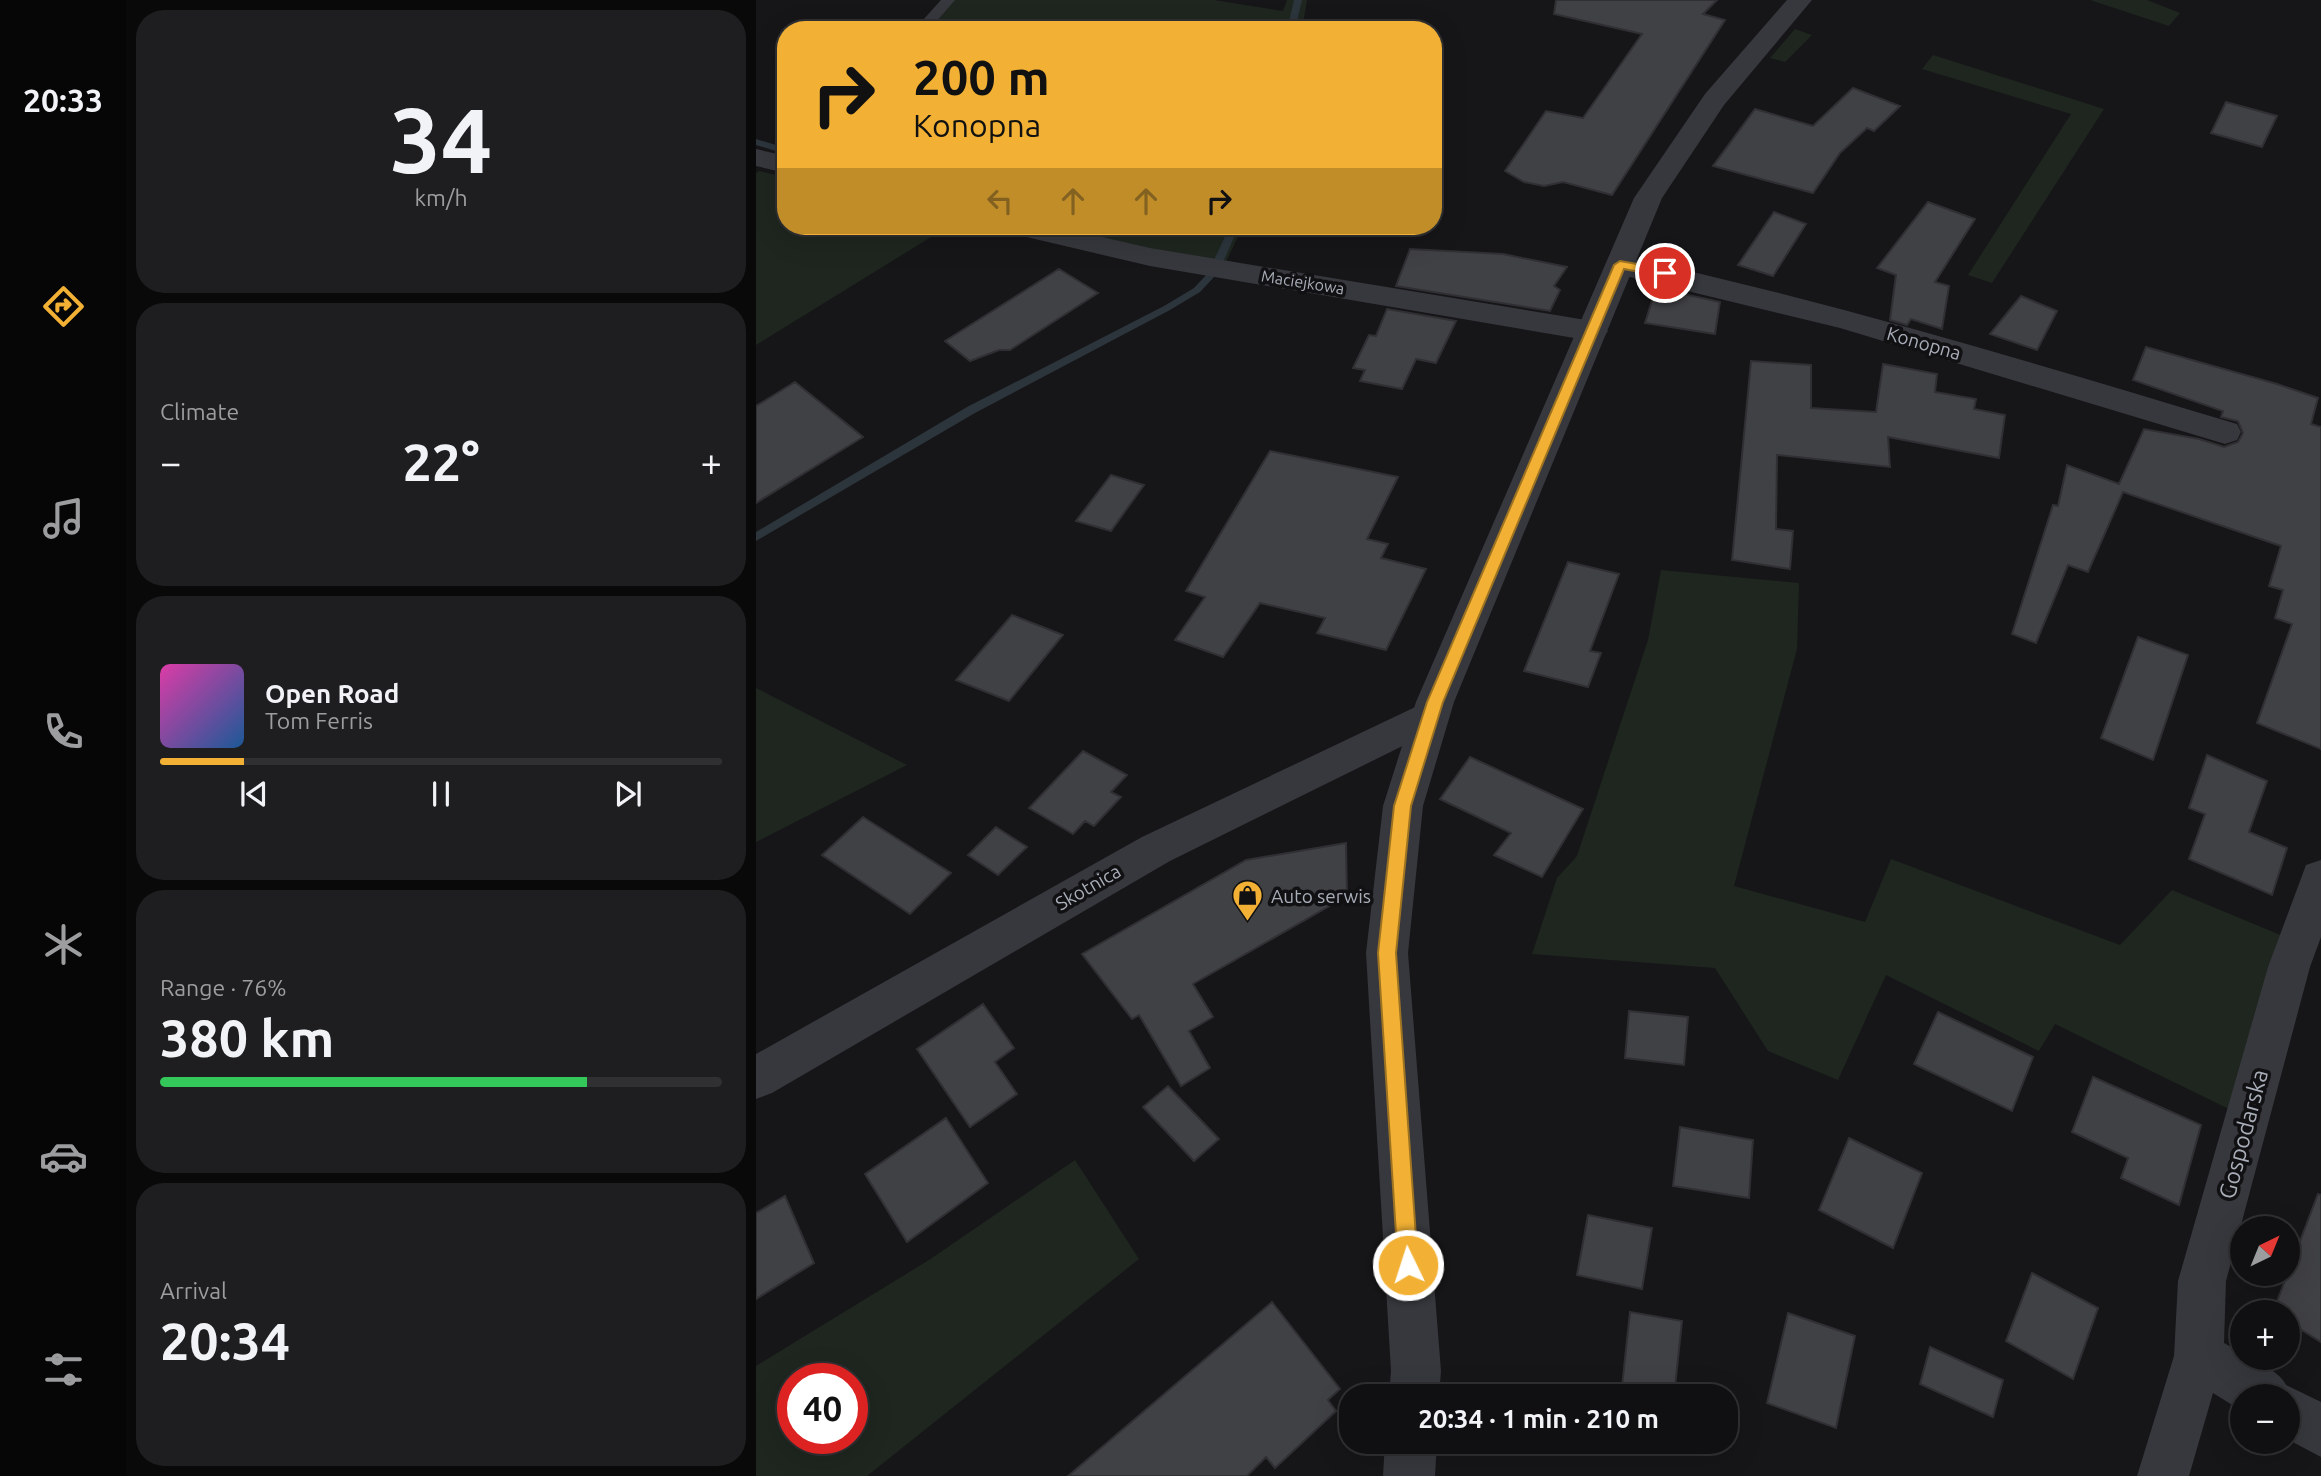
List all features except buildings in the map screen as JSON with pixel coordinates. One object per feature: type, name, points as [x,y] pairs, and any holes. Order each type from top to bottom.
[{"type":"street","points":[[1415,1384],[1387,953],[1402,806],[1430,715],[1648,198],[1714,100],[1800,0]]},
{"type":"street","points":[[756,157],[777,163]]},
{"type":"street","name":"Maciejkowa","points":[[1054,235],[1150,257],[1592,331]]},
{"type":"street","name":"Konopna","points":[[1620,265],[1689,277],[1776,301],[2225,432]]},
{"type":"street","name":"Skotnica","points":[[756,1078],[1156,849],[1430,715]]},
{"type":"street","name":"Gospodarska","points":[[2163,1476],[2199,1356],[2202,1281],[2289,968],[2321,877]]},
{"type":"street","points":[[2199,1356],[2245,1384]]},
{"type":"street","points":[[2300,1418],[2321,1431]]},
{"type":"street","points":[[1409,1476],[1410,1454]]},
{"type":"lane","points":[[929,21],[948,0]]},
{"type":"shaded area","points":[[953,0],[1214,0],[1283,11],[1287,0],[1307,0],[1304,21],[934,21]]},
{"type":"shaded area","points":[[2090,0],[2147,0],[2180,13],[2169,26]]},
{"type":"shaded area","points":[[1795,29],[1812,35],[1785,62],[1770,58]]},
{"type":"shaded area","points":[[1933,55],[2104,109],[1992,283],[1968,275],[2071,114],[1922,69]]},
{"type":"shaded area","points":[[759,171],[777,175],[777,235],[934,235],[756,345],[756,173]]},
{"type":"shaded area","points":[[1083,235],[1239,235],[1226,262],[1156,251]]},
{"type":"shaded area","points":[[1661,570],[1799,583],[1797,649],[1734,886],[1865,922],[1891,859],[2120,945],[2172,890],[2283,936],[2237,1113],[2055,1024],[2039,1051],[1886,975],[1838,1080],[1768,1051],[1715,968],[1532,954],[1557,878],[1577,856],[1648,640]]},
{"type":"shaded area","points":[[756,688],[907,765],[756,842]]},
{"type":"shaded area","points":[[1075,1160],[1139,1259],[867,1476],[756,1476],[756,1366],[929,1260]]},
{"type":"waterway","points":[[1293,21],[1298,0]]},
{"type":"waterway","points":[[756,142],[777,148]]},
{"type":"waterway","points":[[1219,260],[1230,235]]},
{"type":"waterway","points":[[756,537],[971,410],[1167,308],[1197,290],[1211,275]]},
{"type":"place","name":"Auto serwis","points":[[1248,923]]},
{"type":"route","points":[[1408,1265],[1387,953],[1402,806],[1435,702],[1620,265],[1665,273]]}]
